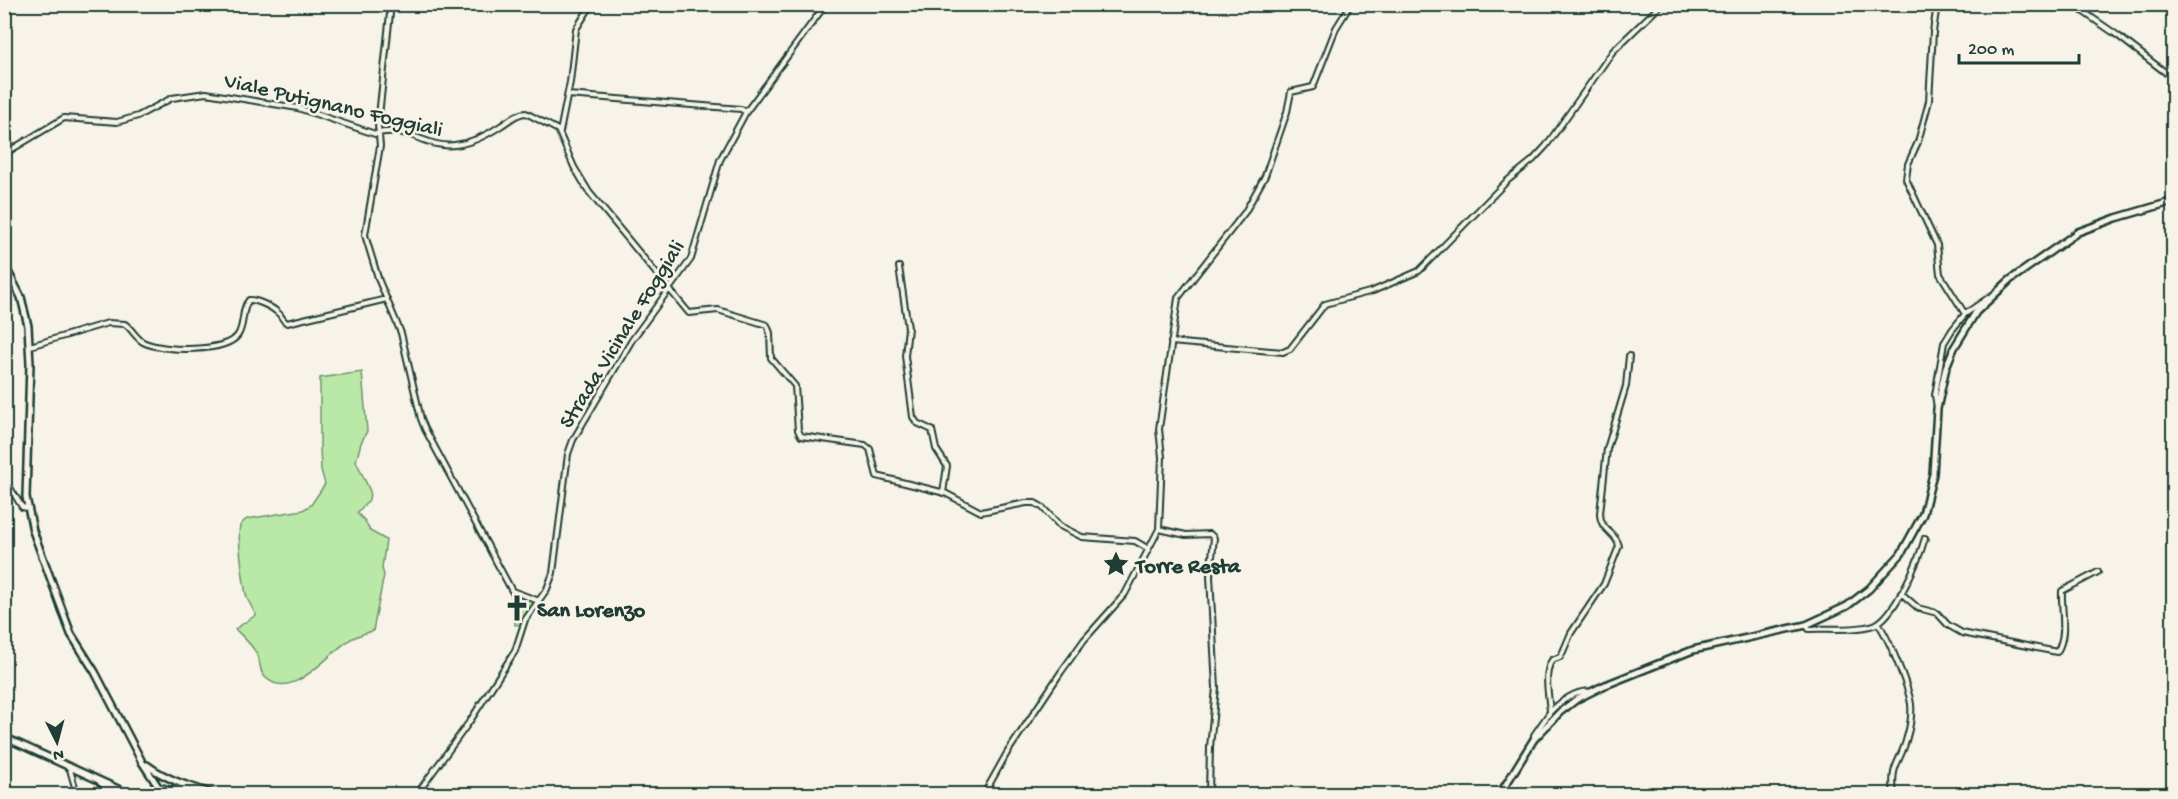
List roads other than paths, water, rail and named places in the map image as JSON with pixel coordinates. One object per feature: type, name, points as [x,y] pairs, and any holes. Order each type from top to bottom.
[{"type":"main road","points":[[1500,795],[1534,739],[1560,712],[1592,692],[1693,650],[1806,625],[1846,606],[1869,589],[1891,567],[1911,539],[1923,514],[1934,466],[1937,409],[1946,367],[1970,320],[2010,280],[2078,232],[2174,201]]},
{"type":"main road","points":[[4,264],[21,297],[30,346],[26,447],[27,508],[33,531],[66,622],[142,762],[163,795]]},
{"type":"main road","points":[[4,737],[129,795]]},
{"type":"main road","points":[[142,762],[157,773],[214,795]]},
{"type":"main road","points":[[98,779],[115,795]]},
{"type":"main road","points":[[159,787],[166,782],[175,781]]},
{"type":"main road","points":[[159,787],[169,790],[191,787]]},
{"type":"main road","points":[[174,795],[182,788]]},
{"type":"street","points":[[391,4],[378,133],[380,147],[365,236],[379,281],[401,333],[425,429],[512,591],[539,601]]},
{"type":"street","points":[[592,4],[576,29],[568,95],[560,132],[574,167],[589,192],[669,290],[692,314],[718,310],[767,325],[770,333],[771,358],[795,386],[798,430],[801,436],[865,445],[870,449],[877,476],[943,493],[981,512],[1035,503],[1060,526],[1082,537],[1135,542],[1147,548]]},
{"type":"street","name":"Strada Vicinale Foggiali","points":[[419,795],[422,787],[470,721],[515,651],[525,620],[552,579],[568,454],[573,440],[632,340],[693,253],[720,160],[746,112],[826,4]]},
{"type":"street","points":[[984,795],[991,786],[1007,753],[1061,672],[1084,640],[1125,594],[1147,548],[1159,529],[1162,457],[1159,429],[1178,298],[1245,212],[1265,176],[1292,92],[1313,87],[1336,28],[1351,4]]},
{"type":"street","points":[[1171,342],[1282,352],[1290,349],[1325,304],[1373,291],[1419,270],[1546,146],[1613,51],[1662,4]]},
{"type":"street","points":[[1937,4],[1929,101],[1918,142],[1908,164],[1906,179],[1937,245],[1940,274],[1965,314]]},
{"type":"street","points":[[2072,4],[2174,79]]},
{"type":"street","name":"Viale Putignano Foggiali","points":[[4,154],[64,118],[117,122],[138,116],[172,98],[206,93],[298,108],[368,132],[408,133],[437,145],[459,145],[483,135],[522,113],[553,126],[560,132]]},
{"type":"street","points":[[568,95],[741,109],[746,112]]},
{"type":"street","points":[[899,267],[908,328],[905,356],[913,417],[917,423],[932,430],[936,449],[946,464],[943,493]]},
{"type":"street","points":[[1937,409],[1935,395],[1944,343],[1965,314],[1992,296]]},
{"type":"street","points":[[30,346],[108,323],[125,324],[138,339],[154,346],[185,349],[221,346],[232,341],[240,332],[246,304],[249,300],[256,300],[278,312],[283,321],[288,323],[387,299]]},
{"type":"street","points":[[1550,712],[1549,666],[1552,660],[1560,657],[1571,633],[1598,594],[1619,546],[1618,541],[1604,527],[1600,520],[1600,513],[1607,449],[1626,386],[1629,356]]},
{"type":"street","points":[[4,478],[22,507],[27,508]]},
{"type":"street","points":[[1159,529],[1186,535],[1210,534],[1214,538],[1210,576],[1216,696],[1210,747],[1209,795]]},
{"type":"street","points":[[1806,625],[1809,629],[1878,623],[1888,613],[1901,593],[1919,559],[1925,538]]},
{"type":"street","points":[[1901,593],[1918,608],[1938,613],[1948,625],[1962,633],[2057,652],[2064,619],[2062,591],[2098,572]]},
{"type":"street","points":[[1878,623],[1895,656],[1911,705],[1907,739],[1895,765],[1894,795]]},
{"type":"street","points":[[1534,739],[1534,735],[1550,712],[1569,697],[1587,691],[1592,692]]},
{"type":"street","points":[[69,766],[77,795]]},
{"type":"place","name":"Torre Resta","points":[[1116,564]]},
{"type":"place","name":"San Lorenzo","points":[[517,608]]}]
